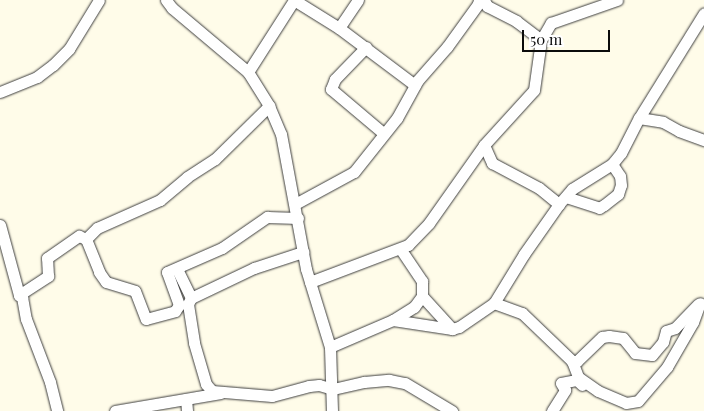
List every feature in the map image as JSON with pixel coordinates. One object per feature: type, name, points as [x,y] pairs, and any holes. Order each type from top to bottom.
[{"type":"street","points":[[0,92],[38,77],[53,65],[69,49],[99,0]]},
{"type":"street","points":[[166,0],[172,8],[248,72],[269,106],[281,134],[303,252],[330,347],[333,388],[332,411]]},
{"type":"street","points":[[248,72],[294,0],[366,46],[415,85]]},
{"type":"street","points":[[339,28],[358,0]]},
{"type":"street","points":[[310,282],[400,250],[428,223],[484,145],[534,90],[541,40],[551,23],[617,0]]},
{"type":"street","points":[[295,204],[354,172],[383,133],[397,118],[415,85],[448,47],[482,3],[516,20],[541,40]]},
{"type":"street","points":[[394,320],[452,329],[459,327],[494,303],[524,254],[562,200],[572,189],[612,164],[622,153],[639,118],[704,13]]},
{"type":"street","points":[[366,46],[335,79],[330,89],[383,133]]},
{"type":"street","points":[[86,238],[97,228],[160,200],[187,177],[215,159],[269,106]]},
{"type":"street","points":[[639,118],[663,122],[679,132],[704,140]]},
{"type":"street","points":[[484,145],[492,163],[562,200],[599,208],[618,194],[621,185],[620,176],[612,164]]},
{"type":"street","points":[[86,238],[99,272],[106,282],[135,291],[146,319],[175,311],[180,305],[167,272],[222,248],[268,217],[298,218]]},
{"type":"street","points":[[0,225],[19,295],[22,297],[26,319],[50,382],[57,411]]},
{"type":"street","points":[[19,295],[48,276],[47,258],[79,236],[86,238]]},
{"type":"street","points":[[330,347],[394,320],[414,307],[422,296],[422,281],[400,250]]},
{"type":"street","points":[[303,252],[254,268],[191,298],[188,304],[194,343],[206,384],[212,391],[272,396],[309,386],[319,385],[333,388],[364,382],[389,380],[405,384],[452,411]]},
{"type":"street","points":[[177,269],[191,298]]},
{"type":"street","points":[[422,296],[452,329]]},
{"type":"street","points":[[572,361],[577,361],[602,337],[610,336],[623,338],[635,353],[652,355],[663,342],[666,331],[675,328],[702,301]]},
{"type":"street","points":[[552,411],[565,390],[561,384],[577,380],[581,385],[626,403],[638,400],[667,367],[693,322],[702,301]]},
{"type":"street","points":[[494,303],[522,313],[572,361],[578,377],[598,391]]},
{"type":"street","points":[[115,411],[222,393]]},
{"type":"street","points":[[186,398],[187,411]]}]
